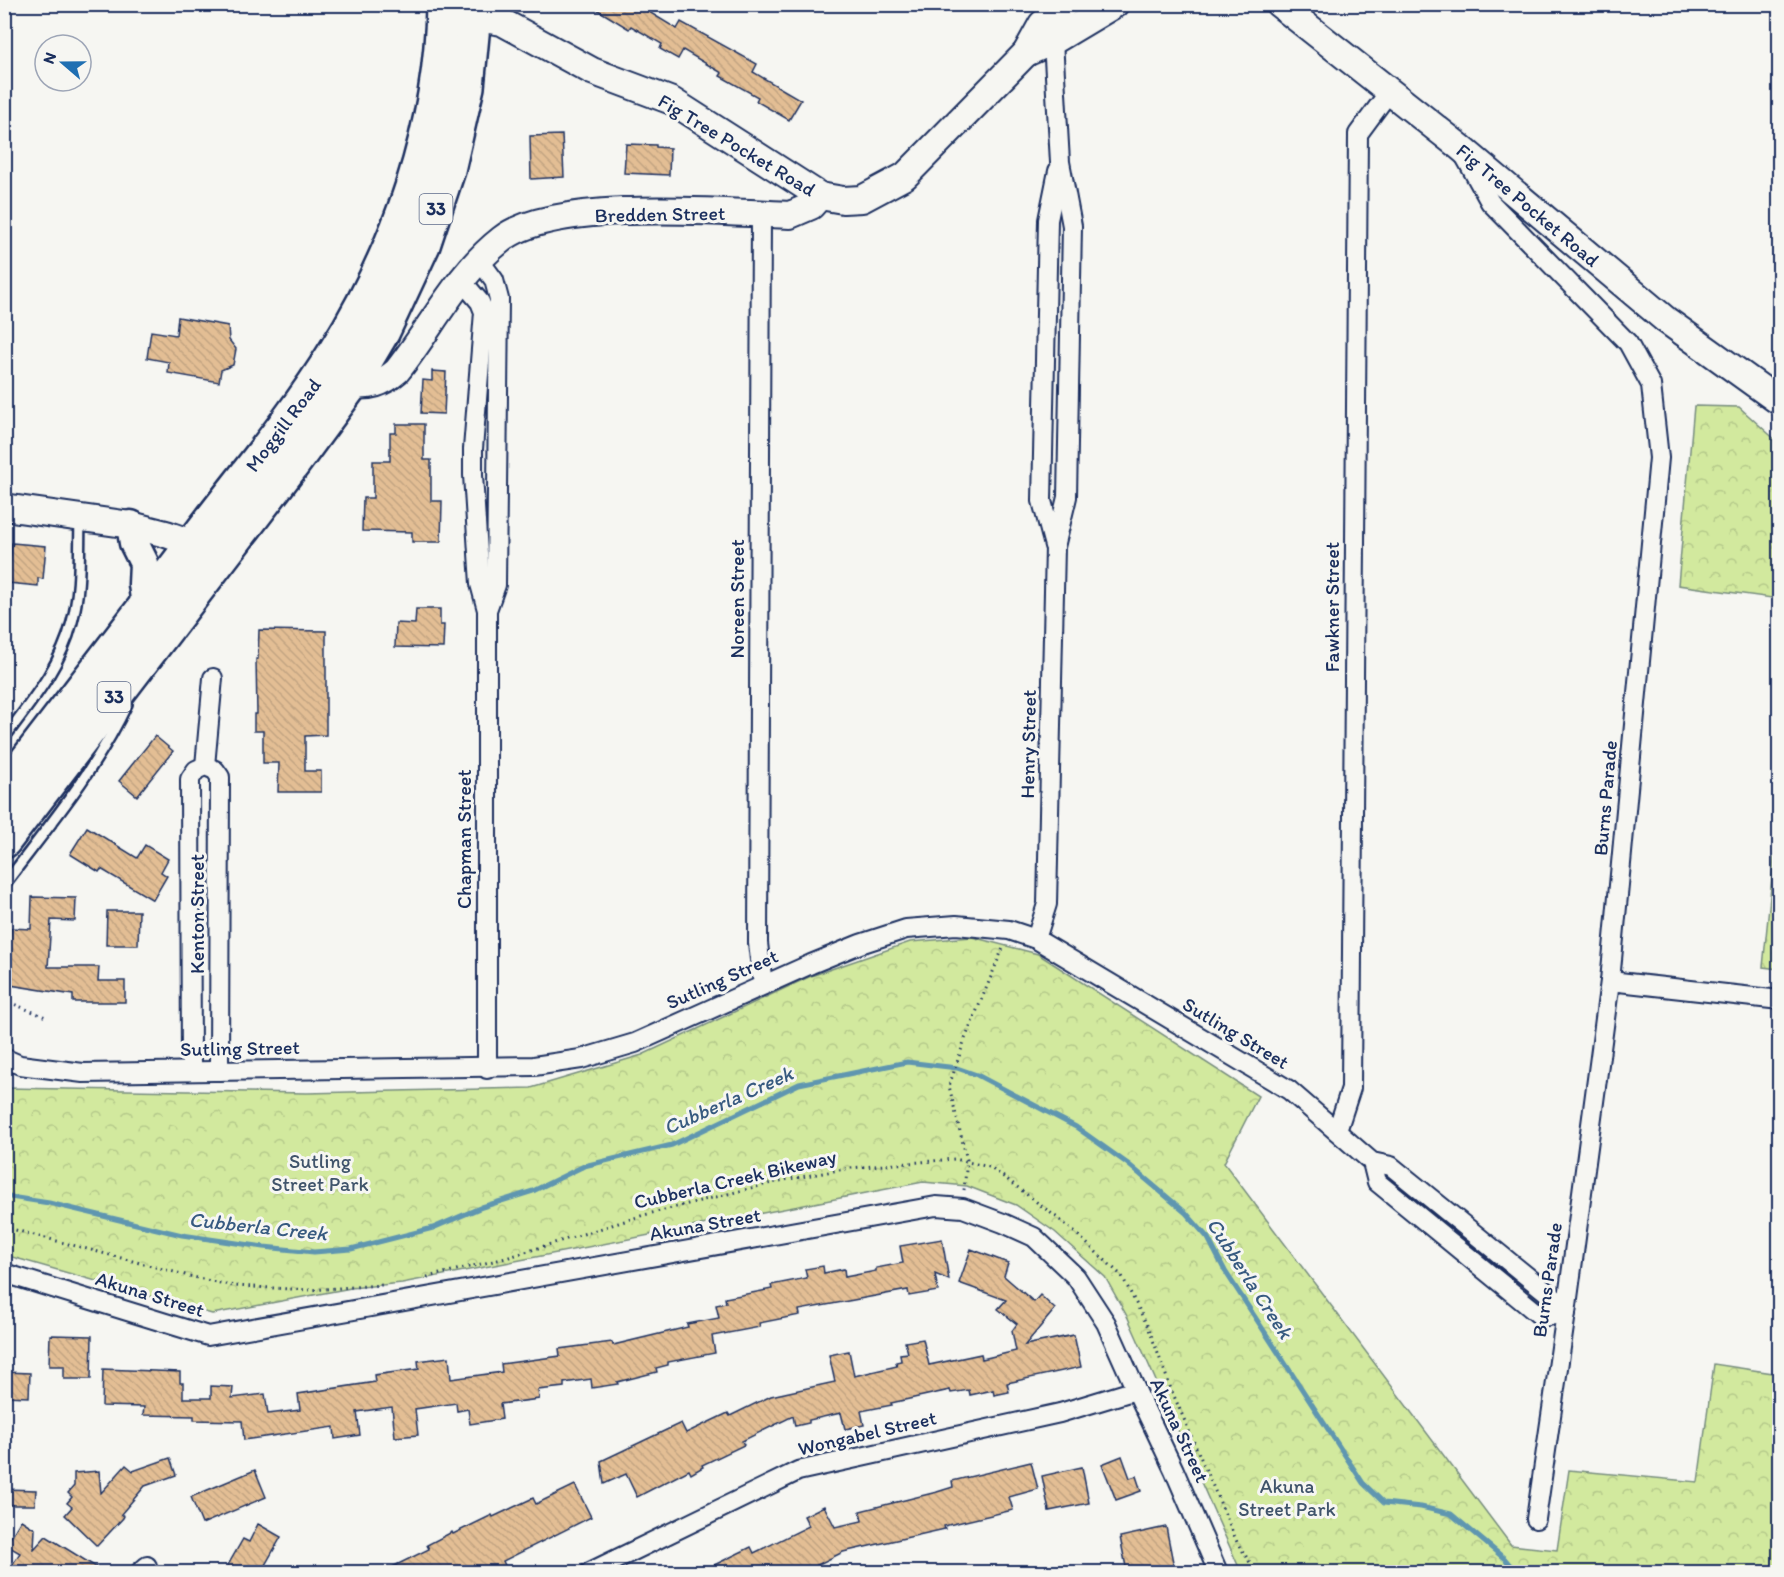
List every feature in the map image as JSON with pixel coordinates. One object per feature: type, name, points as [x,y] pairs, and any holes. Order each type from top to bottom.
[{"type":"highway","name":"Moggill Road","points":[[4,841],[225,555],[351,385],[398,304],[432,220],[461,118],[471,56],[459,10]]},
{"type":"highway","name":"Moggill Road","points":[[4,790],[314,384],[349,330],[392,240],[418,163],[436,85],[459,10]]},
{"type":"main road","name":"Fig Tree Pocket Road","points":[[459,10],[508,25],[592,71],[672,101],[820,196],[843,200],[862,199],[905,176],[1048,32],[1065,4]]},
{"type":"main road","name":"Fig Tree Pocket Road","points":[[1048,32],[1115,4]]},
{"type":"main road","name":"Fig Tree Pocket Road","points":[[1279,4],[1460,147],[1666,321],[1779,402]]},
{"type":"main road","name":"Bredden Street","points":[[351,385],[367,387],[377,384],[385,381],[397,371],[462,280],[502,238],[527,225],[549,219],[628,210],[790,215],[811,206],[820,196]]},
{"type":"main road","points":[[4,507],[131,525],[225,555]]},
{"type":"main road","points":[[131,525],[134,543],[144,563],[143,584],[146,606]]},
{"type":"street","name":"Henry Street","points":[[1036,939],[1047,904],[1055,548],[1067,497],[1072,226],[1060,162],[1048,32]]},
{"type":"street","name":"Fawkner Street","points":[[1337,1131],[1351,1088],[1358,134],[1389,92]]},
{"type":"street","name":"Burns Parade","points":[[1460,147],[1490,202],[1628,343],[1651,386],[1659,458],[1610,981],[1536,1520]]},
{"type":"street","name":"Henry Street","points":[[1055,548],[1042,501],[1048,220],[1060,162]]},
{"type":"street","name":"Noreen Street","points":[[761,213],[758,943],[763,985]]},
{"type":"street","name":"Chapman Street","points":[[480,261],[494,280],[499,300],[495,585],[487,610]]},
{"type":"street","name":"Chapman Street","points":[[462,280],[480,302],[484,312],[473,475],[480,584],[487,610],[487,1068]]},
{"type":"street","name":"Kenton Street","points":[[205,766],[213,678]]},
{"type":"street","name":"Kenton Street","points":[[190,1071],[190,779],[196,770],[205,766],[215,770],[220,777],[219,1071]]},
{"type":"street","name":"Sutling Street","points":[[10,1063],[83,1073],[534,1066],[581,1059],[635,1043],[860,944],[906,929],[956,925],[1009,930],[1036,939],[1289,1090],[1372,1162],[1391,1166],[1555,1299],[1566,1313]]},
{"type":"street","points":[[1610,981],[1779,1000]]},
{"type":"street","name":"Akuna Street","points":[[4,1274],[208,1335],[936,1206],[963,1208],[1003,1222],[1035,1237],[1076,1277],[1106,1323],[1218,1572]]},
{"type":"street","name":"Wongabel Street","points":[[590,1572],[798,1471],[1060,1413],[1136,1390]]},
{"type":"lane","points":[[4,738],[35,697],[65,645],[73,621],[78,586],[81,517]]},
{"type":"lane","name":"Moggill Road","points":[[4,885],[90,770],[108,742],[128,703],[133,672]]},
{"type":"path","points":[[963,1208],[967,1160],[949,1086],[965,1039],[1009,930]]},
{"type":"path","points":[[4,1000],[48,1018]]},
{"type":"path","name":"Cubberla Creek Bikeway","points":[[425,1277],[506,1258],[644,1215],[784,1180],[850,1167],[956,1159],[989,1167],[1069,1227],[1122,1276],[1149,1329],[1171,1389],[1237,1542],[1256,1572]]},
{"type":"path","points":[[4,1227],[234,1286],[310,1290],[392,1284]]},
{"type":"green space","points":[[1694,406],[1739,407],[1779,443],[1779,599],[1678,585]]},
{"type":"green space","points":[[1779,807],[1780,969],[1763,967]]},
{"type":"green space","points":[[972,937],[1038,954],[1258,1096],[1224,1163],[1511,1545],[1557,1550],[1569,1470],[1698,1482],[1714,1364],[1779,1374],[1779,1572],[1241,1572],[1128,1318],[1105,1277],[1055,1232],[1016,1205],[967,1186],[923,1182],[402,1283],[351,1288],[212,1314],[5,1255],[5,1088],[307,1093],[531,1088],[642,1055],[811,976],[910,942]]},
{"type":"building","points":[[588,4],[636,4],[677,29],[681,22],[757,64],[753,72],[801,100],[789,120],[756,101],[758,97],[720,76],[722,73],[683,50],[678,59],[660,49],[662,44],[631,26],[629,29]]},
{"type":"building","points":[[562,135],[564,177],[531,179],[530,136]]},
{"type":"building","points":[[626,144],[670,148],[669,175],[624,173]]},
{"type":"building","points":[[178,317],[228,326],[229,340],[236,349],[233,365],[221,370],[219,382],[168,373],[169,362],[147,358],[151,331],[176,335]]},
{"type":"building","points":[[432,371],[446,372],[444,414],[421,413],[423,380],[432,381]]},
{"type":"building","points":[[396,424],[424,424],[424,460],[431,460],[431,501],[442,501],[441,542],[412,542],[412,532],[362,531],[363,498],[373,498],[373,461],[390,461],[390,433],[396,433]]},
{"type":"building","points":[[12,543],[46,546],[43,579],[38,578],[38,586],[8,583]]},
{"type":"building","points":[[416,609],[440,609],[440,625],[444,625],[443,648],[395,647],[396,623],[415,624]]},
{"type":"building","points":[[259,630],[326,631],[326,735],[305,736],[305,771],[321,771],[321,792],[278,792],[279,763],[263,763],[263,731],[254,731],[254,714],[257,714],[256,659],[258,659]]},
{"type":"building","points":[[155,736],[173,751],[137,796],[119,781]]},
{"type":"building","points":[[87,827],[137,858],[145,845],[168,859],[161,872],[167,876],[153,900],[101,869],[99,872],[70,854]]},
{"type":"building","points":[[32,897],[76,898],[75,921],[51,920],[48,967],[99,967],[98,981],[125,981],[125,1002],[73,1002],[73,995],[4,984],[4,960],[9,961],[11,928],[31,929]]},
{"type":"building","points":[[107,911],[139,911],[138,945],[106,945]]},
{"type":"building","points":[[942,1239],[949,1280],[935,1274],[938,1291],[909,1296],[908,1290],[799,1310],[800,1315],[759,1323],[760,1327],[712,1336],[715,1353],[668,1362],[668,1365],[656,1368],[657,1372],[617,1382],[618,1384],[592,1388],[591,1379],[564,1383],[564,1387],[538,1390],[539,1399],[500,1404],[502,1419],[470,1424],[468,1409],[457,1411],[456,1403],[415,1409],[418,1435],[395,1437],[392,1407],[357,1412],[360,1435],[335,1439],[334,1427],[244,1440],[242,1421],[194,1420],[194,1416],[143,1415],[144,1407],[102,1406],[103,1369],[180,1372],[183,1398],[211,1398],[211,1386],[233,1387],[232,1398],[265,1394],[268,1414],[300,1410],[298,1394],[375,1382],[374,1375],[419,1369],[418,1361],[449,1357],[451,1379],[502,1372],[501,1364],[560,1356],[559,1349],[612,1342],[613,1345],[688,1327],[687,1324],[719,1318],[716,1305],[726,1303],[725,1298],[772,1289],[771,1285],[807,1278],[805,1269],[823,1266],[824,1273],[844,1269],[845,1277],[903,1263],[900,1246]]},
{"type":"building","points":[[971,1249],[1008,1263],[1004,1276],[1034,1302],[1040,1295],[1055,1309],[1025,1345],[1074,1335],[1081,1367],[1007,1383],[1009,1392],[994,1395],[993,1390],[970,1395],[969,1390],[951,1393],[950,1390],[891,1403],[892,1405],[861,1411],[864,1425],[845,1429],[841,1413],[809,1420],[809,1423],[795,1426],[793,1416],[742,1441],[744,1445],[702,1465],[703,1467],[691,1474],[689,1470],[637,1497],[626,1474],[604,1484],[601,1461],[681,1423],[686,1433],[728,1413],[730,1416],[771,1396],[835,1382],[829,1355],[849,1351],[854,1376],[897,1366],[896,1362],[901,1361],[900,1354],[908,1353],[905,1342],[923,1339],[929,1365],[981,1354],[982,1359],[1016,1351],[1012,1331],[1017,1324],[998,1309],[1006,1300],[959,1283]]},
{"type":"building","points":[[50,1335],[92,1336],[91,1379],[64,1379],[64,1366],[49,1366]]},
{"type":"building","points":[[4,1372],[30,1373],[29,1397],[4,1396]]},
{"type":"building","points":[[1122,1456],[1130,1478],[1136,1476],[1141,1491],[1116,1500],[1102,1464]]},
{"type":"building","points":[[170,1458],[176,1475],[145,1486],[121,1514],[123,1518],[97,1546],[65,1515],[72,1507],[67,1503],[72,1497],[68,1493],[74,1486],[74,1473],[99,1471],[101,1493],[126,1465],[133,1471]]},
{"type":"building","points":[[1031,1462],[1038,1489],[1009,1497],[1013,1510],[944,1526],[945,1529],[843,1552],[817,1565],[821,1572],[700,1572],[751,1547],[754,1553],[809,1526],[804,1516],[824,1506],[835,1527],[862,1521],[860,1511],[953,1487],[952,1481]]},
{"type":"building","points":[[1082,1467],[1089,1503],[1049,1511],[1042,1476]]},
{"type":"building","points":[[255,1470],[266,1497],[202,1524],[191,1497]]},
{"type":"building","points":[[575,1485],[591,1517],[503,1561],[508,1572],[382,1572],[429,1549],[427,1545],[452,1532],[453,1534],[533,1498],[536,1504]]},
{"type":"building","points":[[4,1489],[36,1490],[35,1505],[4,1505]]},
{"type":"building","points":[[21,1520],[35,1529],[34,1549],[46,1536],[104,1572],[13,1572],[15,1571],[10,1568],[20,1553],[6,1545]]},
{"type":"building","points":[[258,1524],[281,1537],[261,1572],[224,1572],[243,1539],[249,1542]]},
{"type":"building","points":[[1166,1527],[1175,1572],[1127,1572],[1120,1537]]},
{"type":"waterway","name":"Cubberla Creek","points":[[4,1196],[49,1203],[182,1235],[314,1252],[351,1249],[433,1228],[482,1207],[533,1191],[584,1166],[672,1145],[799,1084],[907,1062],[957,1068],[977,1075],[1076,1127],[1128,1164],[1186,1213],[1208,1238],[1225,1271],[1363,1483],[1384,1503],[1421,1507],[1451,1514],[1505,1559],[1516,1572]]},
{"type":"park label","name":"Sutling Street Park","points":[[320,1172]]},
{"type":"park label","name":"Akuna Street Park","points":[[1287,1498]]}]
